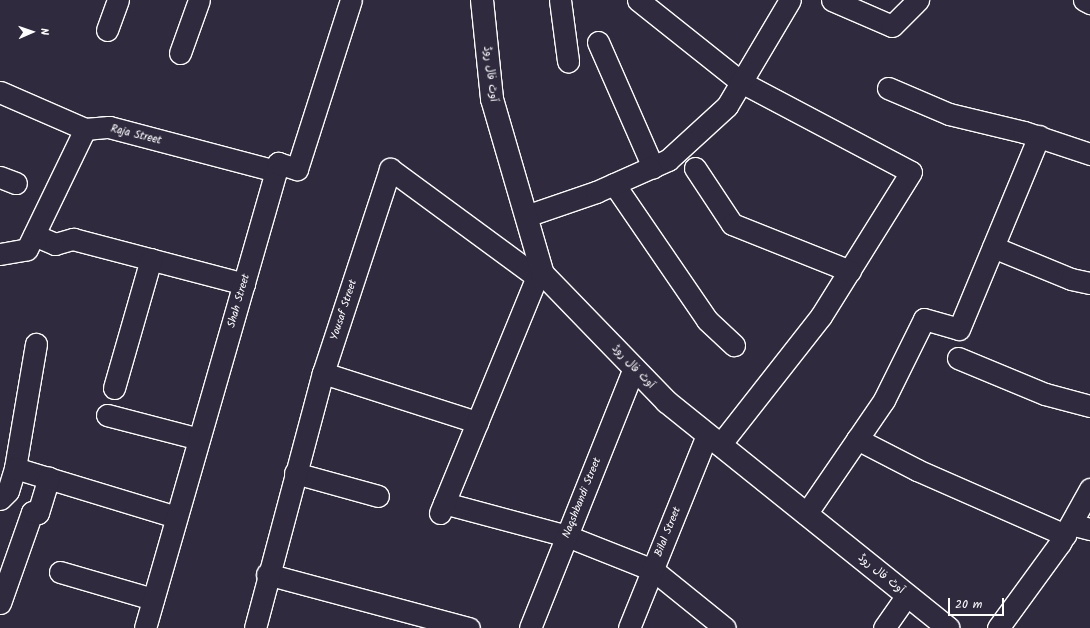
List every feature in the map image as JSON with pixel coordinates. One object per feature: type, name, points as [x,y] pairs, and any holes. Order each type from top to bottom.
[{"type":"main road","name":"آوٹ فال روڈ","points":[[482,0],[492,98],[526,216],[540,275],[667,402],[948,628]]},
{"type":"street","points":[[107,30],[118,0]]},
{"type":"street","points":[[180,53],[198,0]]},
{"type":"street","points":[[276,171],[278,163],[297,169],[351,0]]},
{"type":"street","points":[[560,0],[568,60]]},
{"type":"street","points":[[638,0],[741,82]]},
{"type":"street","points":[[526,216],[614,184],[668,160],[727,106],[790,0]]},
{"type":"street","points":[[832,0],[892,26],[918,0]]},
{"type":"street","points":[[1084,0],[1090,3]]},
{"type":"street","points":[[598,42],[653,166]]},
{"type":"street","name":"Bilal Street","points":[[629,628],[652,570],[714,440],[822,316],[911,172],[741,82]]},
{"type":"street","points":[[888,88],[948,114],[1039,136],[1090,154]]},
{"type":"street","name":"Raja Street","points":[[0,92],[85,129],[109,127],[276,171]]},
{"type":"street","points":[[0,254],[27,249],[85,129]]},
{"type":"street","points":[[806,514],[884,400],[924,320],[959,329],[1039,136]]},
{"type":"street","points":[[695,168],[732,224],[850,271]]},
{"type":"street","name":"Yousaf Street","points":[[255,628],[267,574],[323,373],[390,169],[540,275]]},
{"type":"street","name":"Shah Street","points":[[145,628],[276,171]]},
{"type":"street","points":[[614,184],[707,320],[734,345]]},
{"type":"street","points":[[34,235],[55,244],[73,239],[244,284]]},
{"type":"street","points":[[993,247],[1090,283]]},
{"type":"street","points":[[114,388],[151,259]]},
{"type":"street","points":[[540,275],[442,508],[567,536],[652,570],[725,628]]},
{"type":"street","points":[[0,499],[8,491],[15,468],[36,344]]},
{"type":"street","points":[[958,358],[1045,394],[1090,406]]},
{"type":"street","name":"Naqshbandi Street","points":[[530,628],[634,368]]},
{"type":"street","points":[[323,373],[477,422]]},
{"type":"street","points":[[107,415],[199,439]]},
{"type":"street","points":[[857,439],[917,470],[1075,529]]},
{"type":"street","points":[[15,468],[176,517]]},
{"type":"street","points":[[295,473],[378,496]]},
{"type":"street","points":[[0,603],[32,512],[38,513],[49,478]]},
{"type":"street","points":[[998,628],[1075,529],[1090,489]]},
{"type":"street","points":[[60,572],[153,599]]},
{"type":"street","points":[[267,574],[469,628]]},
{"type":"street","points":[[884,628],[907,595]]}]
